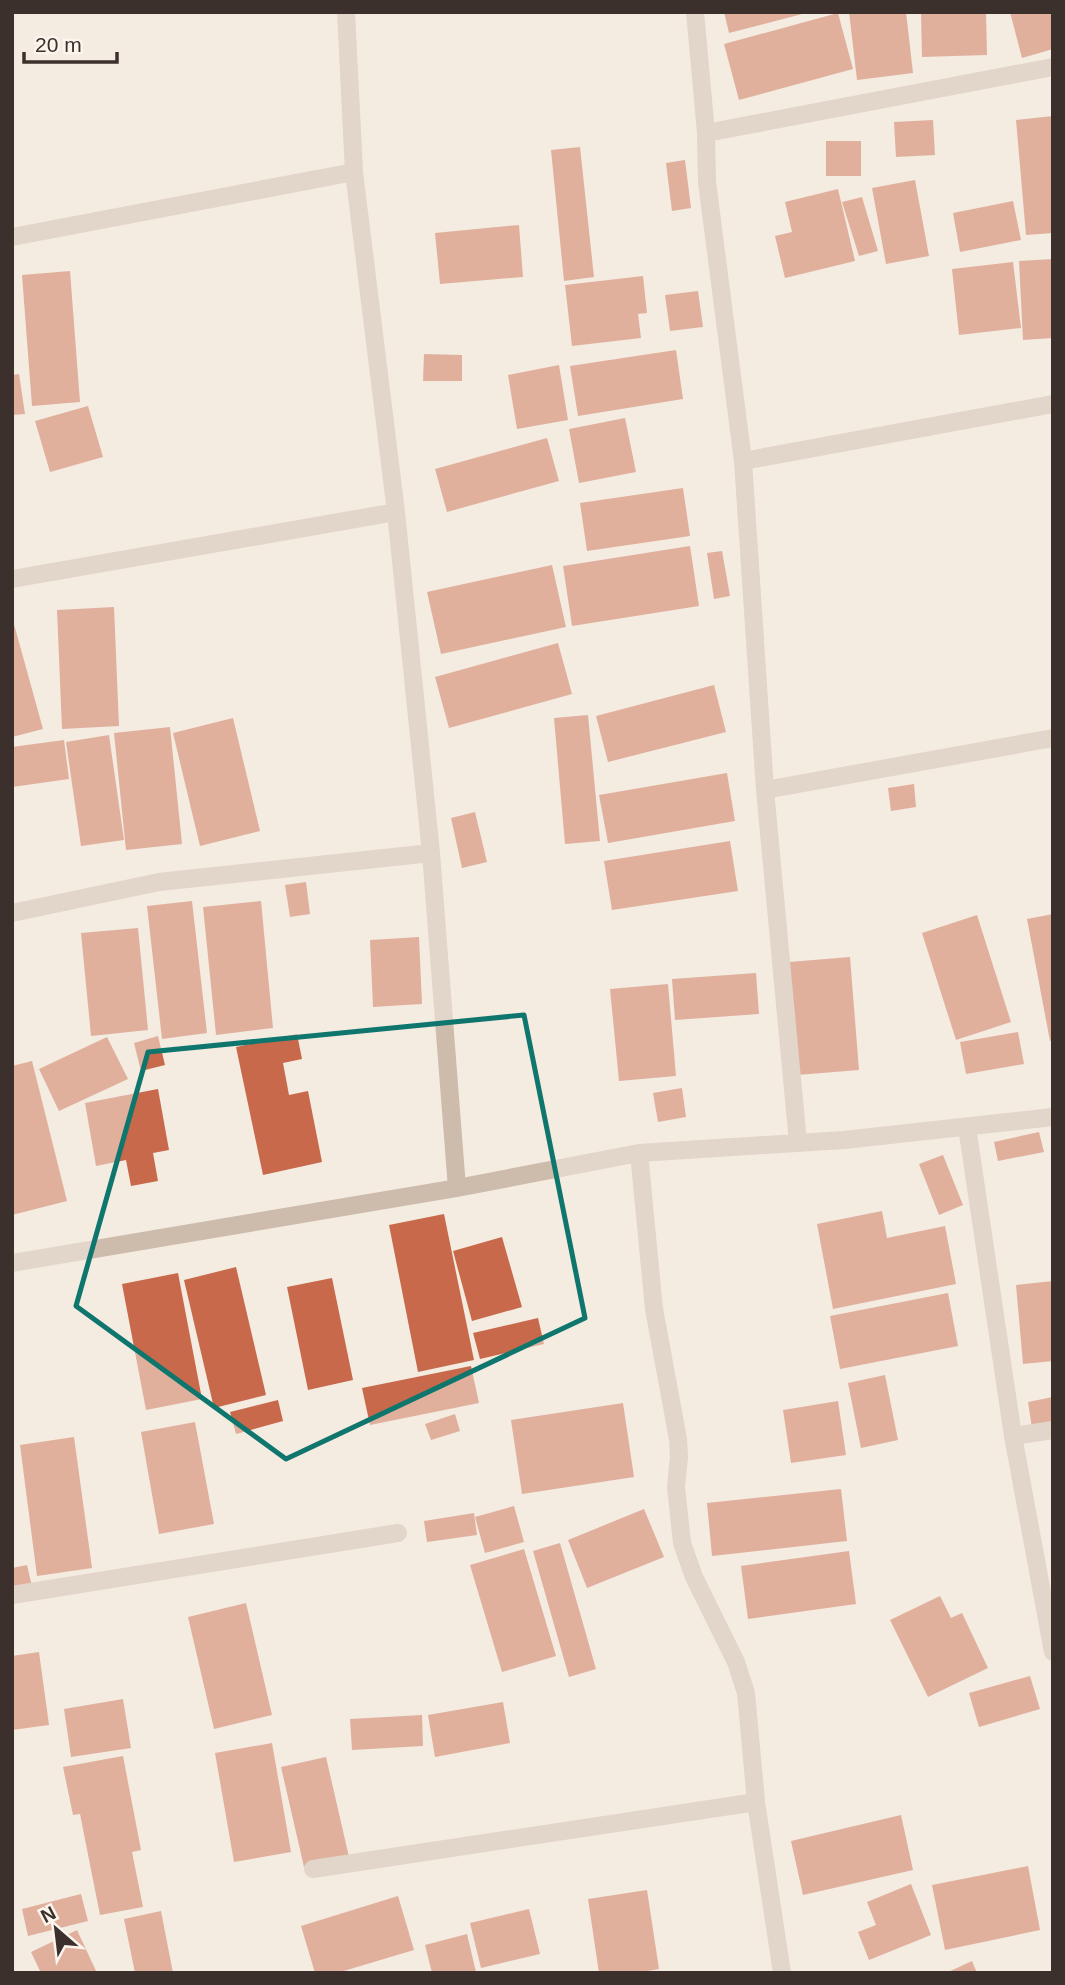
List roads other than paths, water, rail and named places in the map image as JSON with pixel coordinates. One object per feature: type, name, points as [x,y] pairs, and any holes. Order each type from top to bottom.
[{"type":"street","points":[[346,12],[354,172],[396,512],[431,853],[457,1188]]},
{"type":"street","points":[[695,12],[706,133],[707,182],[743,461],[765,790],[798,1143]]},
{"type":"street","points":[[706,133],[1053,67]]},
{"type":"street","points":[[12,237],[354,172]]},
{"type":"street","points":[[743,461],[1053,404]]},
{"type":"street","points":[[12,579],[396,512]]},
{"type":"street","points":[[765,790],[1053,738]]},
{"type":"street","points":[[12,913],[159,883],[431,853]]},
{"type":"street","points":[[12,1263],[457,1188],[639,1153],[798,1143],[967,1128],[1053,1117]]},
{"type":"street","points":[[967,1128],[1013,1436],[1053,1652]]},
{"type":"street","points":[[639,1153],[654,1309],[680,1457],[676,1487],[682,1543],[694,1577],[736,1662],[746,1693],[756,1802],[782,1973]]},
{"type":"street","points":[[1013,1436],[1053,1430]]},
{"type":"street","points":[[12,1595],[398,1533]]},
{"type":"street","points":[[313,1869],[756,1802]]}]
